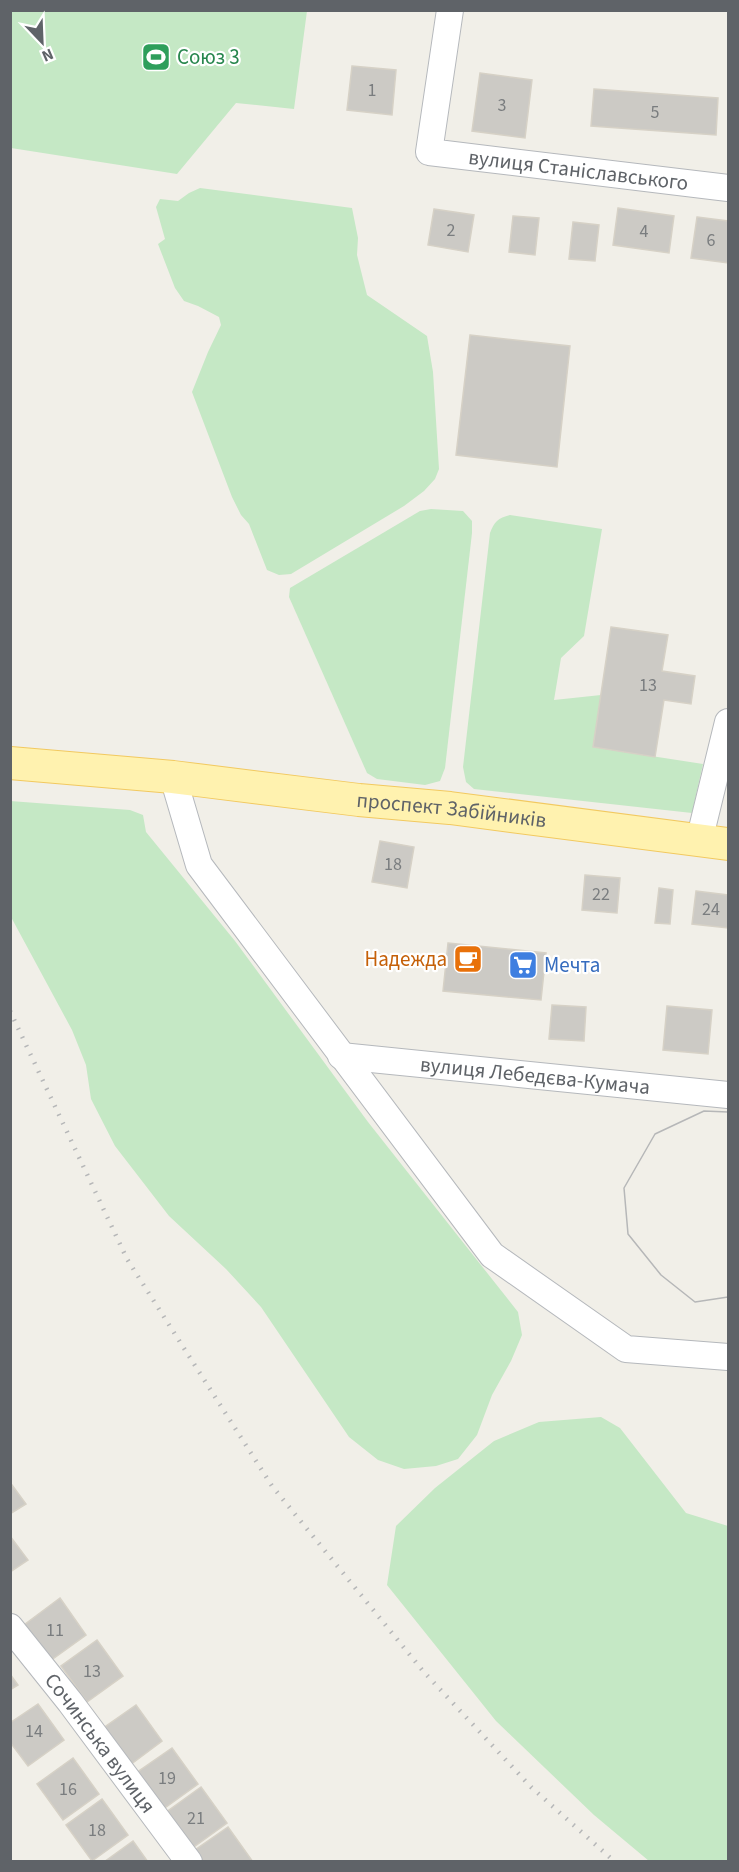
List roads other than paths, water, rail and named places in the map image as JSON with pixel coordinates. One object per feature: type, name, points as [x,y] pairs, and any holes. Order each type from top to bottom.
[{"type":"main road","name":"проспект Забійників","points":[[10,763],[173,777],[359,800],[450,808],[714,842]]},
{"type":"street","name":"вулиця Станіславського","points":[[450,10],[429,152],[729,188]]},
{"type":"street","points":[[714,842],[729,722]]},
{"type":"street","points":[[173,777],[199,865],[492,1255],[626,1349],[729,1357]]},
{"type":"street","name":"вулиця Лебедєва-Кумача","points":[[341,1056],[729,1095]]},
{"type":"street","name":"Сочинська вулиця","points":[[10,1627],[70,1702],[189,1862]]},
{"type":"tram line","points":[[728,1112],[704,1111],[655,1134],[624,1188],[628,1234],[661,1275],[695,1302],[728,1297]]},
{"type":"railway","points":[[10,1011],[127,1259],[272,1486],[423,1671],[531,1787],[615,1862]]},
{"type":"place","name":"Союз 3","points":[[156,57]]},
{"type":"place","name":"Надежда","points":[[468,959]]},
{"type":"place","name":"Мечта","points":[[523,965]]}]
